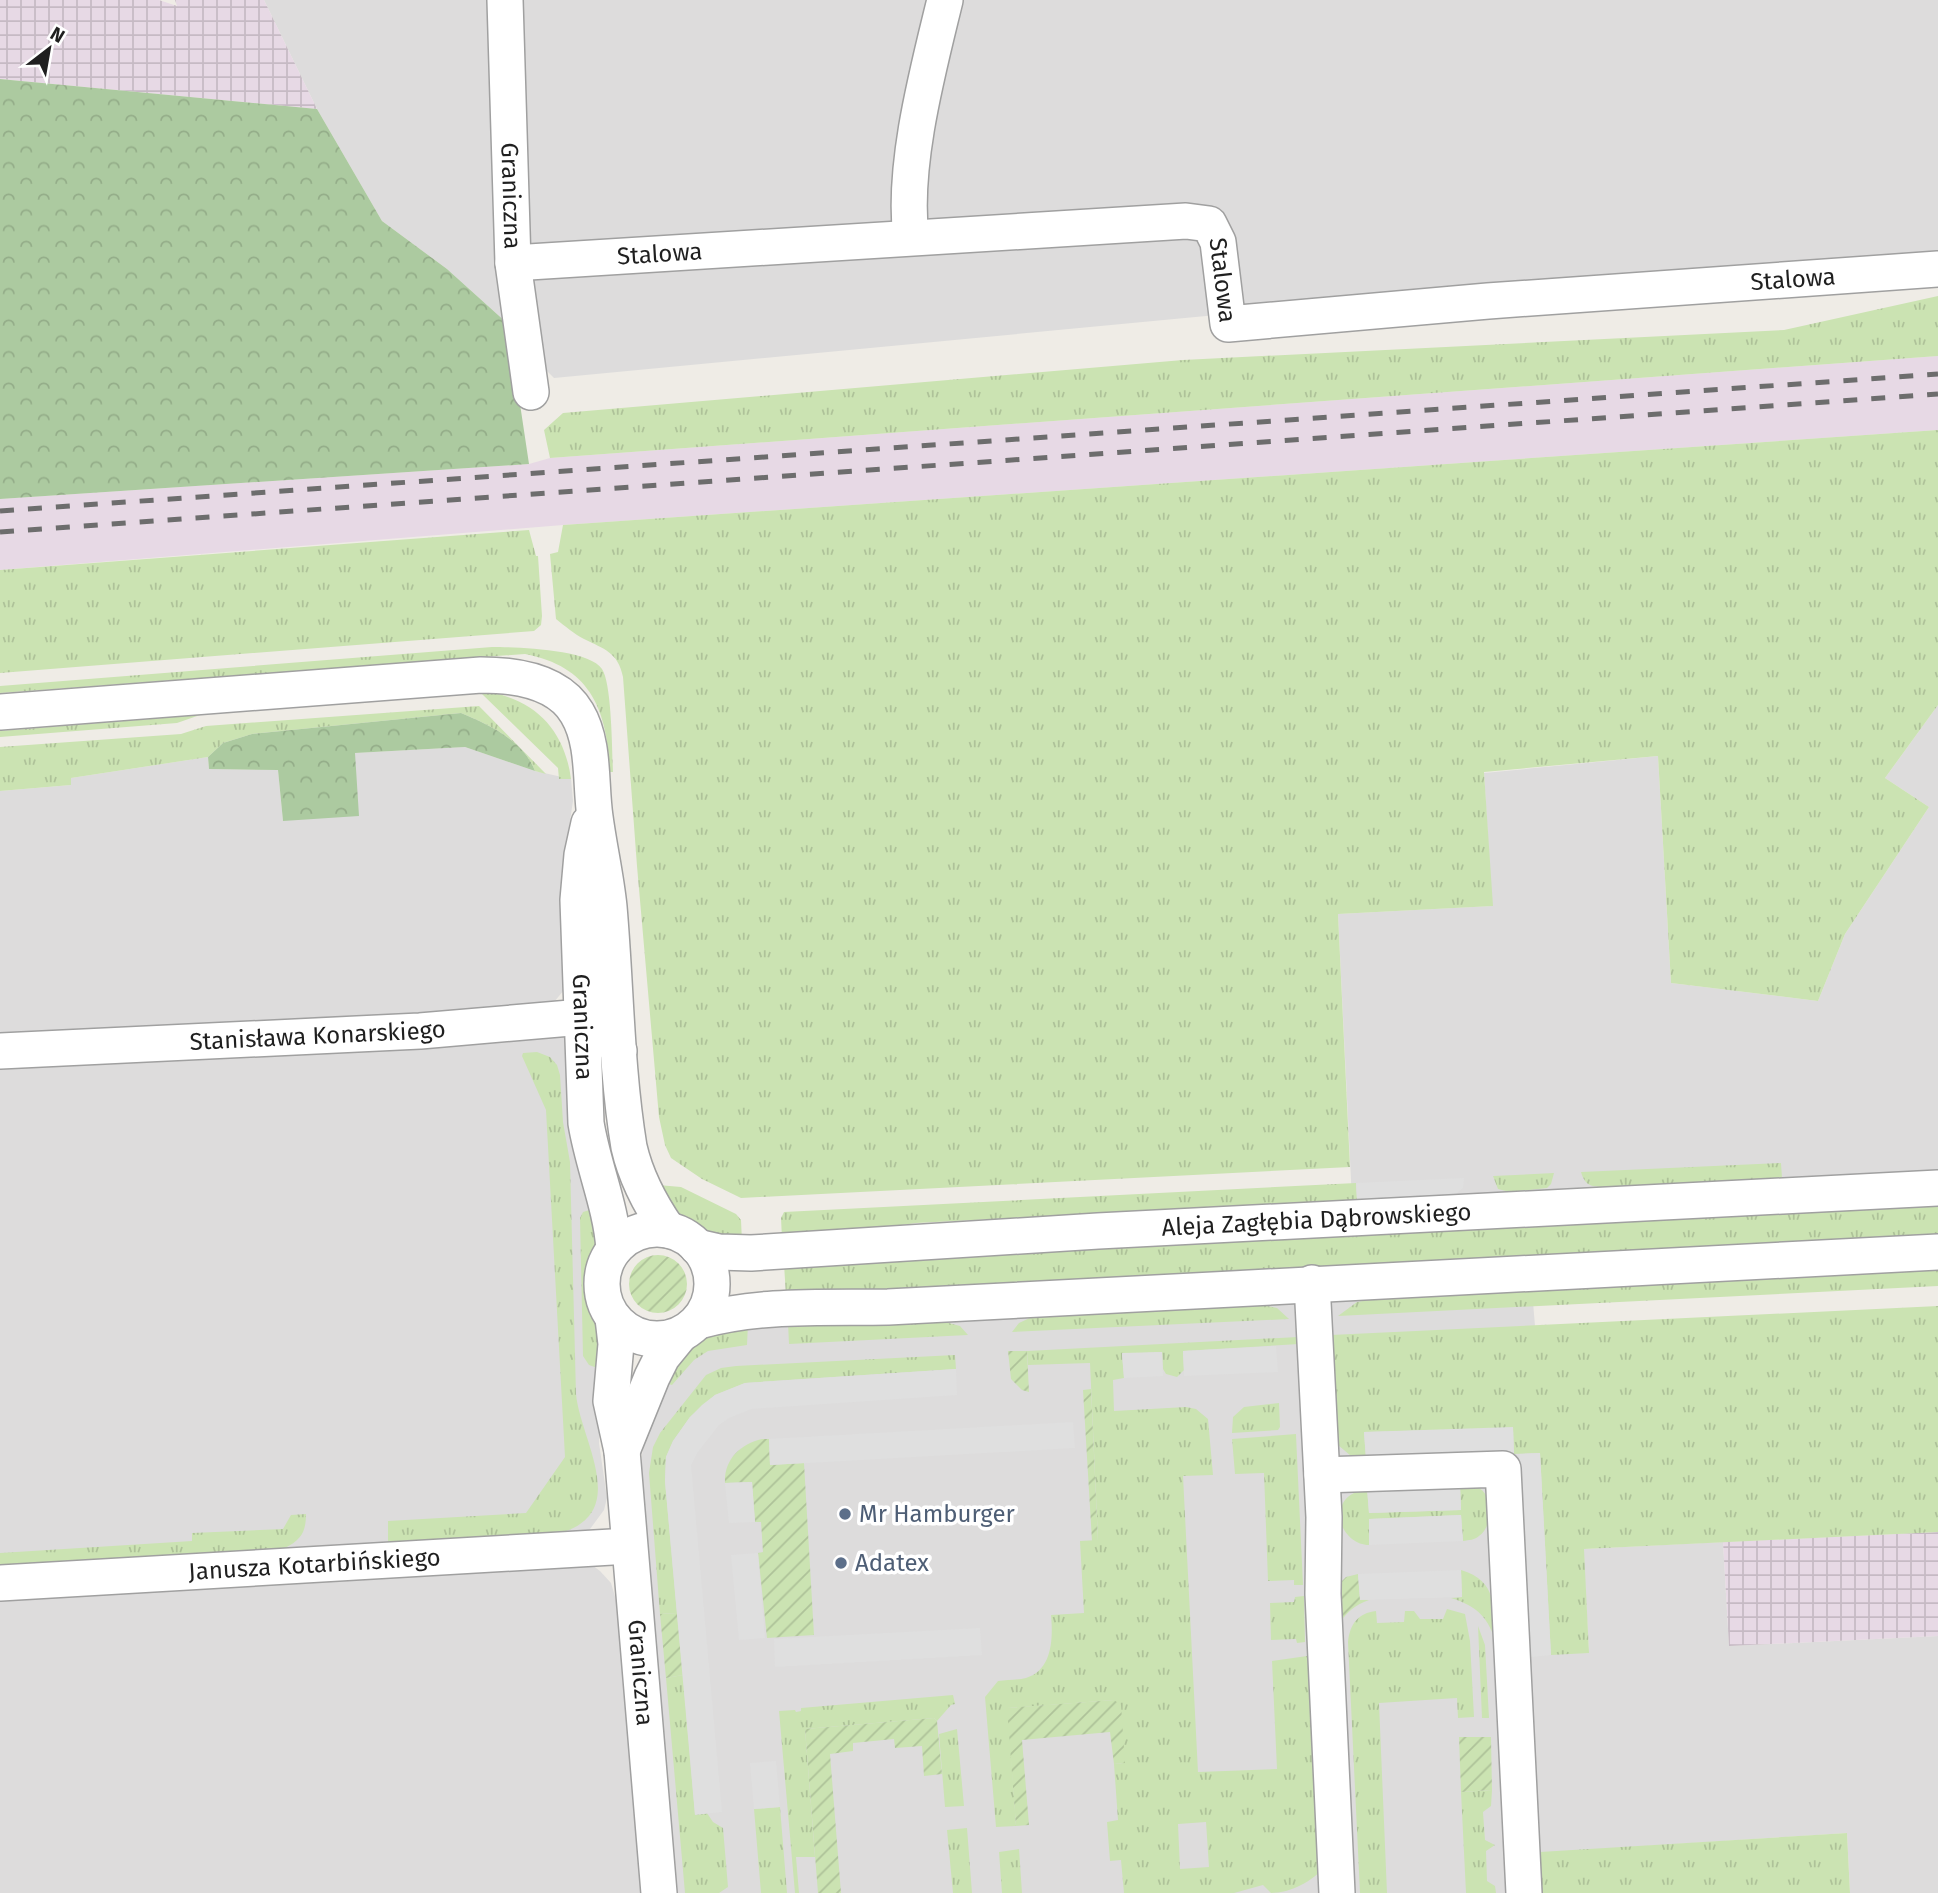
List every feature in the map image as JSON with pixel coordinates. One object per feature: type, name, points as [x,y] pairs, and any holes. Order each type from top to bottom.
[{"type":"street","name":"Graniczna","points":[[505,0],[513,263],[531,392]]},
{"type":"street","points":[[911,237],[909,220],[913,162],[923,96],[945,0]]},
{"type":"street","name":"Stalowa","points":[[513,263],[1186,221],[1209,225],[1218,242],[1228,324],[1488,301],[1938,270]]},
{"type":"street","name":"Graniczna","points":[[0,712],[481,675],[519,678],[554,691],[571,705],[583,726],[589,758],[593,802],[606,875],[626,1129],[633,1165],[651,1205],[683,1238]]},
{"type":"street","name":"Graniczna","points":[[593,802],[578,881],[586,1123],[592,1155],[611,1219],[614,1249]]},
{"type":"street","points":[[582,1017],[600,1026],[619,1051]]},
{"type":"street","name":"Stanisława Konarskiego","points":[[0,1051],[456,1029],[582,1017]]},
{"type":"street","name":"Aleja Zagłębia Dąbrowskiego","points":[[683,1238],[719,1252],[751,1253],[1098,1231],[1938,1188]]},
{"type":"street","points":[[689,1328],[708,1308],[712,1275],[707,1260],[683,1238],[653,1229],[625,1239],[614,1249],[606,1263],[602,1278],[603,1294],[613,1318],[630,1333],[645,1338],[665,1339],[719,1315],[755,1310],[888,1307],[1938,1252]]},
{"type":"street","points":[[1312,1283],[1324,1517],[1323,1594],[1337,1893]]},
{"type":"street","name":"Graniczna","points":[[613,1318],[616,1344],[611,1401],[622,1451],[659,1893]]},
{"type":"street","name":"Graniczna","points":[[622,1451],[662,1357],[689,1328]]},
{"type":"street","points":[[1322,1475],[1503,1469],[1524,1893]]},
{"type":"street","name":"Janusza Kotarbińskiego","points":[[0,1583],[629,1546]]},
{"type":"shaded area","points":[[0,0],[159,0],[177,6],[175,0],[264,0],[317,109],[0,79]]},
{"type":"shaded area","points":[[264,0],[496,0],[508,324],[447,269],[382,221],[317,109]]},
{"type":"shaded area","points":[[512,0],[1938,0],[1938,254],[1512,287],[554,378],[537,361]]},
{"type":"shaded area","points":[[1938,356],[1938,430],[563,525],[0,570],[0,499],[529,464],[550,458]]},
{"type":"shaded area","points":[[1938,705],[1938,1170],[1352,1200],[1338,914],[1492,906],[1484,773],[1658,756],[1671,983],[1818,1001],[1845,934],[1929,807],[1885,778]]},
{"type":"shaded area","points":[[465,747],[535,771],[571,779],[573,801],[564,860],[571,964],[564,990],[554,1002],[540,1008],[0,1035],[0,791],[71,785],[71,778],[208,757],[209,769],[278,770],[283,821],[355,753]]},
{"type":"shaded area","points":[[567,1034],[598,1247],[590,1272],[589,1295],[594,1313],[600,1397],[599,1443],[607,1498],[604,1510],[590,1529],[583,1534],[0,1572],[0,1066]]},
{"type":"shaded area","points":[[1464,1178],[1463,1188],[1456,1194],[1357,1200],[1356,1183]]},
{"type":"shaded area","points":[[1532,1290],[1535,1326],[1589,1652],[1583,1549],[1723,1542],[1729,1646],[1938,1636],[1938,1893],[1850,1893],[1847,1833],[1540,1853],[1542,1893],[675,1893],[642,1455],[649,1413],[662,1382],[737,1324],[874,1325]]},
{"type":"shaded area","points":[[1276,1346],[1278,1372],[1184,1376],[1183,1351]]},
{"type":"shaded area","points":[[1162,1352],[1163,1376],[1124,1378],[1122,1353]]},
{"type":"shaded area","points":[[956,1369],[957,1395],[751,1409],[719,1425],[697,1453],[691,1465],[722,1812],[695,1815],[665,1481],[666,1457],[673,1441],[702,1405],[715,1395],[745,1383]]},
{"type":"shaded area","points":[[1073,1422],[1075,1448],[770,1465],[769,1439]]},
{"type":"shaded area","points":[[1513,1427],[1514,1454],[1366,1459],[1364,1432]]},
{"type":"shaded area","points":[[1540,1453],[1551,1655],[1531,1657],[1519,1454]]},
{"type":"shaded area","points":[[752,1482],[755,1522],[729,1523],[725,1483]]},
{"type":"shaded area","points":[[1460,1485],[1461,1510],[1369,1513],[1367,1488]]},
{"type":"shaded area","points":[[1461,1515],[1463,1541],[1369,1545],[1369,1519]]},
{"type":"shaded area","points":[[1938,1532],[1938,1636],[1729,1646],[1723,1542]]},
{"type":"shaded area","points":[[758,1553],[765,1638],[739,1640],[731,1555]]},
{"type":"shaded area","points":[[592,1565],[611,1583],[616,1600],[643,1893],[0,1893],[0,1592]]},
{"type":"shaded area","points":[[1461,1570],[1462,1597],[1360,1600],[1358,1574]]},
{"type":"shaded area","points":[[980,1628],[982,1655],[775,1667],[774,1639]]},
{"type":"shaded area","points":[[776,1761],[780,1807],[754,1809],[750,1763]]},
{"type":"green space","points":[[0,79],[317,109],[382,221],[447,269],[508,324],[529,464],[0,499]]},
{"type":"green space","points":[[1938,296],[1938,356],[550,458],[544,430],[563,413],[1183,360],[1784,330]]},
{"type":"green space","points":[[1938,430],[1938,705],[1885,778],[1929,807],[1845,934],[1818,1001],[1671,983],[1658,756],[1484,772],[1493,906],[1338,914],[1350,1167],[741,1198],[702,1179],[671,1158],[665,1145],[659,1117],[623,677],[618,662],[609,652],[577,635],[556,619],[550,554],[558,552],[563,525]]},
{"type":"green space","points":[[529,530],[538,556],[542,616],[541,625],[534,631],[0,673],[0,570]]},
{"type":"green space","points":[[492,647],[568,653],[594,662],[602,669],[610,703],[613,772],[610,772],[605,730],[592,695],[581,681],[566,669],[548,660],[525,654],[0,693],[0,686]]},
{"type":"green space","points":[[494,693],[524,704],[547,722],[563,748],[571,779],[559,779],[558,768],[482,694]]},
{"type":"green space","points":[[479,706],[546,774],[535,771],[530,760],[514,742],[482,722],[461,713],[252,734],[223,743],[208,757],[71,778],[71,785],[0,791],[0,747],[181,734],[206,726]]},
{"type":"green space","points":[[461,713],[493,728],[514,742],[530,760],[535,771],[465,747],[355,753],[359,816],[283,821],[278,770],[209,769],[208,757],[223,743],[252,734]]},
{"type":"green space","points":[[200,715],[177,723],[0,737],[0,731]]},
{"type":"green space","points":[[537,1052],[550,1057],[557,1065],[560,1075],[563,1122],[570,1162],[576,1394],[596,1471],[598,1490],[595,1506],[585,1521],[566,1531],[388,1551],[388,1521],[526,1513],[565,1457],[546,1110],[522,1056],[523,1053]]},
{"type":"green space","points":[[1781,1163],[1782,1178],[1605,1187],[1590,1185],[1581,1172]]},
{"type":"green space","points":[[1554,1173],[1547,1188],[1510,1192],[1498,1189],[1493,1176]]},
{"type":"green space","points":[[1356,1183],[1357,1200],[916,1223],[819,1237],[782,1239],[781,1218],[784,1212]]},
{"type":"green space","points":[[658,1185],[681,1187],[736,1214],[741,1220],[742,1242],[711,1234],[692,1225],[676,1210]]},
{"type":"green space","points":[[1938,1204],[1938,1236],[786,1296],[784,1264]]},
{"type":"green space","points":[[596,1208],[598,1247],[590,1272],[589,1295],[599,1325],[603,1370],[589,1365],[583,1356],[580,1218],[583,1212]]},
{"type":"green space","points":[[658,1255],[669,1257],[682,1268],[687,1284],[685,1295],[674,1308],[658,1313],[647,1311],[634,1300],[629,1284],[631,1273],[642,1260]]},
{"type":"green space","points":[[1938,1270],[1938,1286],[1338,1316],[1357,1302],[1385,1297]]},
{"type":"green space","points":[[1258,1304],[1277,1308],[1289,1319],[1012,1332],[1019,1323],[1034,1316]]},
{"type":"green space","points":[[1938,1306],[1938,1532],[1584,1549],[1589,1653],[1551,1655],[1540,1453],[1514,1454],[1513,1428],[1364,1432],[1366,1459],[1351,1456],[1338,1445],[1331,1335]]},
{"type":"green space","points":[[945,1322],[960,1326],[968,1335],[789,1344],[788,1323],[874,1325]]},
{"type":"green space","points":[[748,1324],[747,1345],[708,1351],[694,1360],[672,1385],[662,1382],[694,1343],[706,1335]]},
{"type":"green space","points":[[1298,1337],[1299,1344],[1183,1351],[1184,1370],[1177,1377],[1166,1374],[1163,1369],[1162,1352],[1122,1354],[1124,1378],[1113,1380],[1114,1411],[1186,1407],[1196,1409],[1208,1419],[1213,1475],[1183,1476],[1198,1772],[1277,1769],[1272,1661],[1314,1655],[1325,1867],[1301,1885],[1271,1893],[1263,1885],[1234,1893],[1124,1893],[1121,1860],[1110,1861],[1107,1822],[1118,1820],[1114,1764],[1124,1763],[1114,1700],[1008,1708],[1016,1826],[996,1827],[985,1697],[998,1681],[1026,1678],[1042,1668],[1051,1642],[1051,1615],[1084,1613],[1080,1541],[1098,1540],[1090,1363],[1028,1365],[1027,1351]],"holes":[[[1206,1822],[1209,1867],[1180,1869],[1178,1824]]]},
{"type":"green space","points":[[1008,1351],[1027,1351],[1029,1392],[1022,1390],[1011,1379]]},
{"type":"green space","points":[[955,1355],[956,1369],[745,1383],[715,1395],[690,1417],[673,1441],[666,1457],[665,1481],[677,1613],[660,1614],[649,1473],[653,1447],[660,1433],[706,1375],[721,1368],[736,1366]]},
{"type":"green space","points":[[1091,1389],[1098,1541],[1092,1541],[1083,1390]]},
{"type":"green space","points":[[1279,1403],[1278,1430],[1232,1433],[1233,1417],[1244,1407]]},
{"type":"green space","points":[[1296,1434],[1303,1585],[1294,1585],[1294,1580],[1268,1581],[1264,1473],[1235,1474],[1232,1439]]},
{"type":"green space","points":[[769,1439],[770,1465],[804,1463],[814,1635],[767,1638],[758,1553],[763,1552],[761,1522],[755,1522],[752,1482],[725,1483],[727,1467],[735,1454],[754,1441]]},
{"type":"green space","points":[[1460,1485],[1477,1487],[1483,1491],[1489,1503],[1487,1526],[1484,1532],[1474,1539],[1463,1541],[1461,1515],[1369,1519],[1369,1545],[1350,1537],[1342,1525],[1340,1511],[1343,1503],[1350,1495],[1364,1489],[1367,1488],[1369,1513],[1461,1510]]},
{"type":"green space","points":[[306,1514],[304,1531],[295,1542],[285,1548],[286,1556],[0,1568],[0,1553],[192,1541],[192,1533],[283,1529],[291,1515]]},
{"type":"green space","points":[[1461,1570],[1482,1581],[1487,1588],[1493,1606],[1495,1639],[1479,1612],[1451,1598],[1462,1597]]},
{"type":"green space","points":[[1358,1574],[1360,1599],[1369,1600],[1351,1610],[1338,1626],[1341,1582],[1346,1577]]},
{"type":"green space","points":[[1304,1596],[1305,1642],[1297,1643],[1296,1639],[1271,1640],[1270,1603],[1294,1602],[1295,1597]]},
{"type":"green space","points":[[1447,1609],[1465,1614],[1470,1641],[1474,1717],[1458,1718],[1457,1698],[1379,1703],[1387,1893],[1360,1893],[1348,1642],[1351,1630],[1356,1620],[1370,1612],[1376,1611],[1377,1623],[1404,1622],[1405,1611],[1414,1611],[1420,1619],[1443,1619]]},
{"type":"green space","points":[[677,1613],[683,1675],[666,1678],[660,1614]]},
{"type":"green space","points":[[1478,1626],[1485,1645],[1489,1718],[1482,1718]]},
{"type":"green space","points":[[683,1675],[695,1814],[707,1813],[713,1822],[723,1828],[728,1887],[719,1893],[685,1893],[666,1678]]},
{"type":"green space","points":[[953,1695],[955,1704],[937,1721],[934,1718],[805,1729],[815,1857],[796,1857],[799,1893],[795,1893],[779,1711],[796,1712],[801,1711],[801,1708]]},
{"type":"green space","points":[[1114,1700],[1121,1705],[1125,1763],[1114,1764],[1110,1732],[1022,1740],[1029,1825],[1016,1826],[1007,1708]]},
{"type":"green space","points":[[934,1718],[937,1721],[942,1774],[924,1776],[922,1746],[895,1748],[894,1739],[853,1743],[853,1751],[830,1754],[841,1893],[818,1893],[805,1729]]},
{"type":"green space","points":[[957,1729],[964,1806],[945,1807],[939,1734]]},
{"type":"green space","points":[[1459,1737],[1491,1737],[1492,1790],[1461,1792]]},
{"type":"green space","points":[[1492,1790],[1491,1806],[1483,1812],[1485,1840],[1495,1845],[1486,1851],[1487,1881],[1495,1886],[1496,1893],[1466,1893],[1461,1792]]},
{"type":"green space","points":[[780,1807],[787,1893],[761,1893],[754,1809]]},
{"type":"green space","points":[[967,1828],[972,1893],[953,1893],[947,1830]]},
{"type":"green space","points":[[1847,1833],[1850,1893],[1542,1893],[1540,1852]]},
{"type":"green space","points":[[1019,1849],[1022,1893],[1002,1893],[999,1852]]},
{"type":"railway","points":[[0,511],[1938,374]]},
{"type":"railway","points":[[0,532],[1938,394]]},
{"type":"place","name":"Mr Hamburger","points":[[845,1514]]},
{"type":"place","name":"Adatex","points":[[841,1563]]}]
